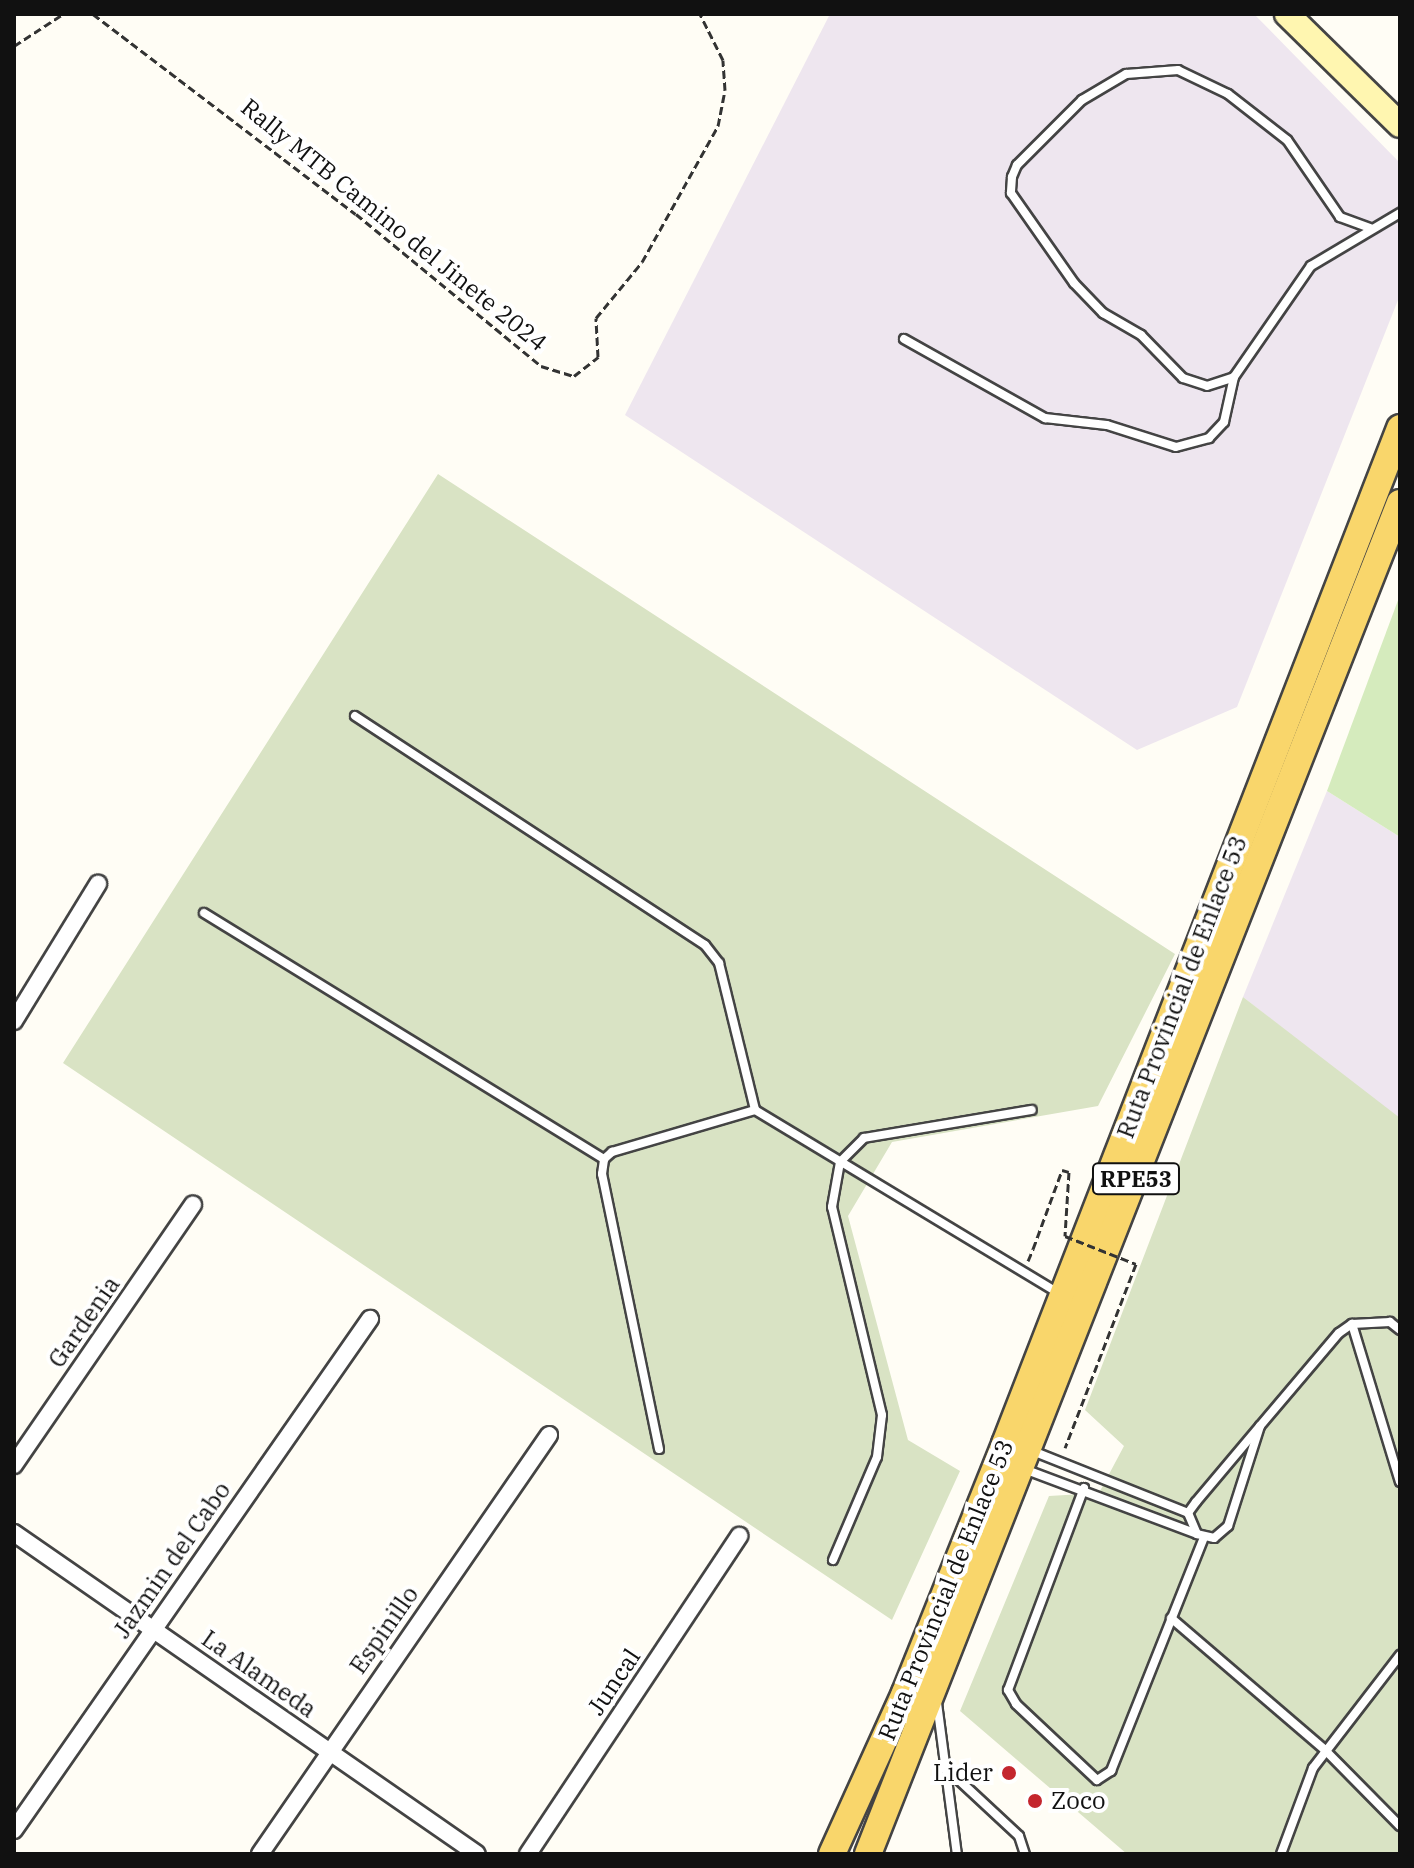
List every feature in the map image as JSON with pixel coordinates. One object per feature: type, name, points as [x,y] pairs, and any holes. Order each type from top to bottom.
[{"type":"main road","name":"Ruta Provincial de Enlace 53","points":[[832,1854],[905,1693],[1400,428]]},
{"type":"main road","name":"Ruta Provincial de Enlace 53","points":[[868,1854],[1027,1460],[1400,503]]},
{"type":"street","points":[[1287,14],[1400,125]]},
{"type":"street","points":[[14,1021],[98,884]]},
{"type":"street","name":"Gardenia","points":[[14,1465],[193,1205]]},
{"type":"street","name":"Jazmin del Cabo","points":[[14,1830],[370,1319]]},
{"type":"street","name":"Espinillo","points":[[260,1854],[549,1435]]},
{"type":"street","name":"La Alameda","points":[[14,1533],[477,1854]]},
{"type":"street","name":"Juncal","points":[[528,1854],[739,1536]]},
{"type":"lane","points":[[1234,377],[1207,386],[1183,378],[1141,335],[1103,313],[1074,283],[1011,193],[1017,165],[1082,100],[1126,74],[1178,70],[1228,94],[1287,140],[1340,217],[1370,228]]},
{"type":"lane","points":[[904,339],[1045,418],[1107,425],[1176,447],[1209,438],[1224,422],[1234,377],[1267,322],[1311,266],[1370,228],[1400,213]]},
{"type":"lane","points":[[355,716],[705,945],[719,963],[755,1110],[1062,1295]]},
{"type":"lane","points":[[204,913],[604,1159]]},
{"type":"lane","points":[[659,1449],[602,1174],[604,1159],[612,1152],[755,1110]]},
{"type":"lane","points":[[833,1560],[877,1457],[882,1415],[832,1207],[840,1162],[864,1138],[1032,1110]]},
{"type":"lane","points":[[1188,1513],[1260,1426],[1352,1324],[1371,1320],[1400,1330]]},
{"type":"lane","points":[[1352,1324],[1400,1482]]},
{"type":"lane","points":[[1027,1460],[1084,1488],[1201,1536],[1214,1538],[1228,1526],[1260,1426]]},
{"type":"lane","points":[[1027,1460],[1188,1513],[1201,1536],[1111,1771],[1097,1780],[1016,1704],[1008,1690],[1084,1488]]},
{"type":"lane","points":[[1171,1618],[1324,1749],[1400,1826]]},
{"type":"lane","points":[[1281,1854],[1324,1749],[1400,1655]]},
{"type":"lane","points":[[936,1686],[957,1854]]},
{"type":"lane","points":[[946,1768],[1019,1836],[1025,1854]]},
{"type":"path","points":[[14,46],[63,14]]},
{"type":"path","name":"Rally MTB Camino del Jinete 2024","points":[[93,14],[356,214],[528,356],[556,373],[574,376],[598,357],[596,318],[642,262],[718,126],[725,90],[723,60],[700,14]]},
{"type":"path","points":[[1033,1249],[1062,1170],[1069,1172],[1065,1236],[1136,1264],[1065,1448]]},
{"type":"shaded area","points":[[830,14],[1254,14],[1400,163],[1400,295],[1237,707],[1137,750],[625,415]]},
{"type":"shaded area","points":[[1327,791],[1400,837],[1400,1121],[1243,997]]},
{"type":"green space","points":[[438,474],[1175,954],[1098,1106],[892,1142],[848,1216],[908,1440],[960,1471],[892,1620],[63,1063]]},
{"type":"green space","points":[[1400,595],[1400,837],[1327,791]]},
{"type":"green space","points":[[1243,997],[1400,1118],[1400,1854],[1127,1854],[960,1711],[1049,1496],[1099,1493],[1124,1446],[1085,1410]]},
{"type":"place","name":"Lider","points":[[1009,1773]]},
{"type":"place","name":"Zoco","points":[[1035,1801]]}]
